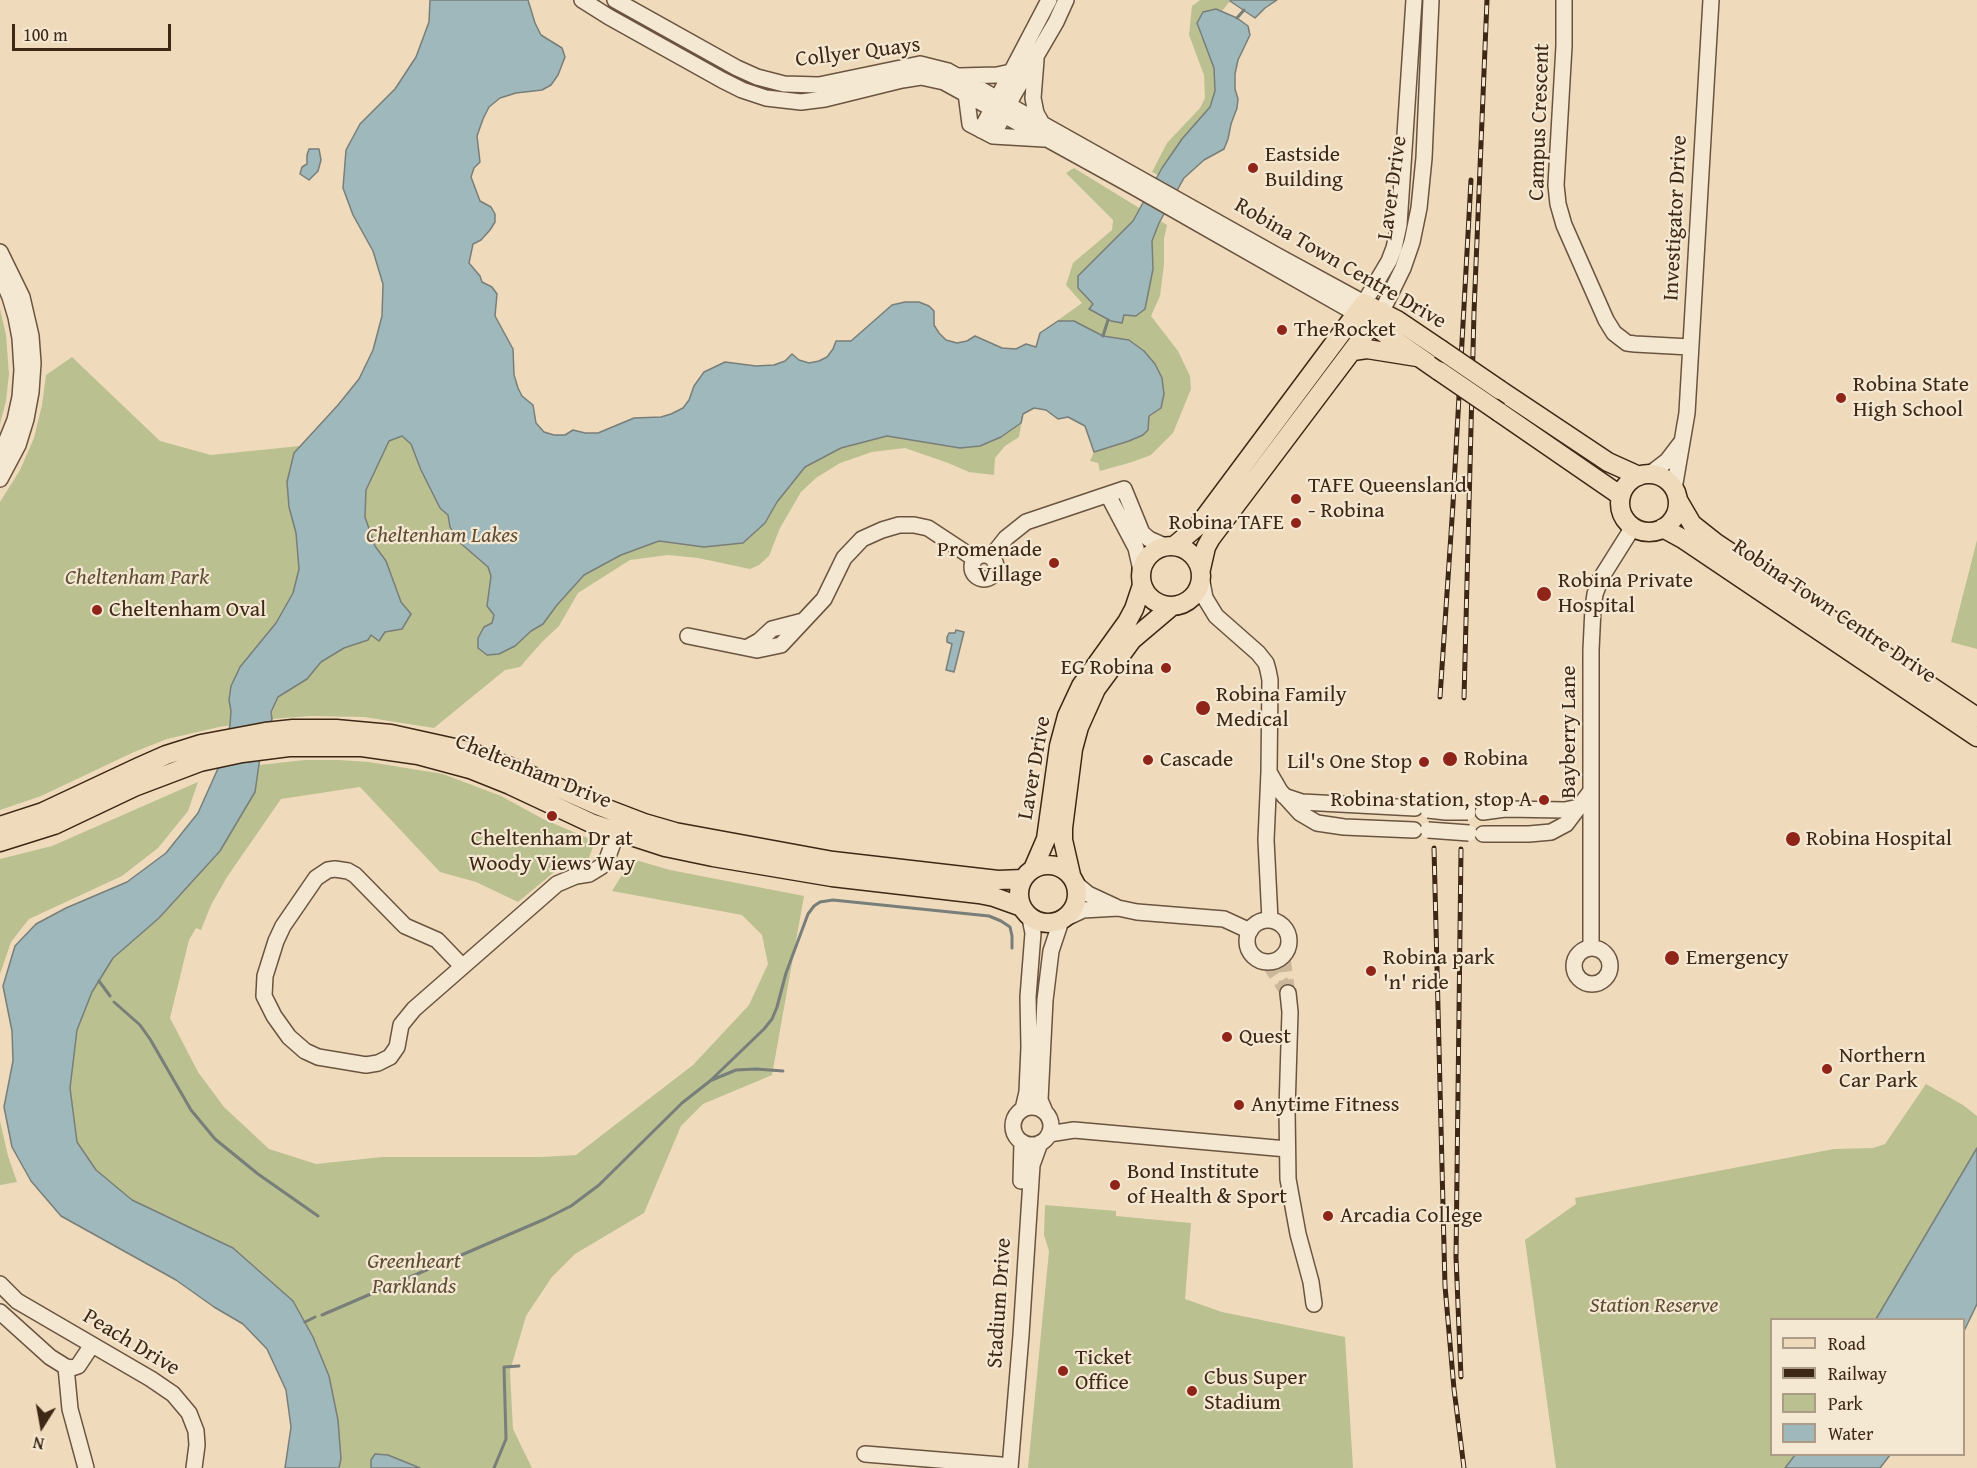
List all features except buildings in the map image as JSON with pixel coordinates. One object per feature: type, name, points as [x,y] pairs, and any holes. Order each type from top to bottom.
[{"type":"main road","name":"Robina Town Centre Drive","points":[[1360,309],[1440,349],[1608,462],[1645,475]]},
{"type":"main road","name":"Laver Drive","points":[[1170,546],[1198,526],[1360,309]]},
{"type":"main road","name":"Robina Town Centre Drive","points":[[1377,318],[1439,371],[1621,496]]},
{"type":"main road","name":"Laver Drive","points":[[1201,575],[1206,547],[1211,538],[1377,318]]},
{"type":"main road","points":[[1353,351],[1367,349],[1422,358]]},
{"type":"main road","points":[[1645,475],[1661,477],[1667,481],[1676,494],[1675,516],[1664,528],[1648,532],[1634,527],[1627,521],[1620,505],[1625,487],[1631,480],[1645,475]]},
{"type":"main road","name":"Robina Town Centre Drive","points":[[1676,494],[1692,524],[1716,543],[1977,717]]},
{"type":"main road","name":"Robina Town Centre Drive","points":[[1664,528],[1977,737]]},
{"type":"main road","points":[[1170,546],[1184,548],[1191,553],[1198,560],[1201,575],[1195,595],[1189,601],[1171,607],[1153,601],[1146,594],[1142,578],[1147,557],[1152,552],[1170,546]]},
{"type":"main road","name":"Laver Drive","points":[[1028,874],[1046,839],[1059,746],[1067,716],[1082,686],[1127,622],[1134,609],[1142,578]]},
{"type":"main road","name":"Laver Drive","points":[[1073,880],[1063,840],[1063,828],[1071,760],[1078,727],[1096,689],[1132,640],[1171,607]]},
{"type":"main road","name":"Cheltenham Drive","points":[[0,826],[63,804],[166,755],[201,744],[252,733],[433,758],[489,776],[566,813],[620,824],[833,861],[990,879],[1028,874]]},
{"type":"main road","name":"Cheltenham Drive","points":[[0,842],[54,825],[134,787],[200,762],[242,753],[291,738]]},
{"type":"main road","name":"Cheltenham Drive","points":[[620,824],[647,843],[713,857],[832,877],[979,894],[994,897],[1026,912]]},
{"type":"main road","points":[[1041,866],[1056,866],[1073,880],[1078,893],[1073,911],[1064,919],[1045,924],[1026,912],[1019,898],[1020,888],[1028,874],[1041,866]]},
{"type":"street","name":"Collyer Quays","points":[[582,0],[722,80],[766,98],[793,102],[809,101],[921,77],[944,82],[1041,122]]},
{"type":"street","name":"Collyer Quays","points":[[615,0],[737,68],[784,84],[819,86],[920,64],[936,66],[959,76],[1047,139]]},
{"type":"street","points":[[1001,106],[1011,72],[1049,0]]},
{"type":"street","points":[[987,133],[1001,106],[1037,54],[1066,0]]},
{"type":"street","name":"Laver Drive","points":[[1360,309],[1389,261],[1399,225],[1414,0]]},
{"type":"street","name":"Laver Drive","points":[[1377,318],[1404,268],[1419,208],[1424,158],[1431,0]]},
{"type":"street","name":"Campus Crescent","points":[[1564,0],[1564,46],[1556,185],[1564,225],[1614,333],[1627,343],[1690,347]]},
{"type":"street","name":"Investigator Drive","points":[[1676,494],[1688,412],[1711,0]]},
{"type":"street","points":[[1037,54],[1033,98],[1035,113],[1041,122]]},
{"type":"street","points":[[959,76],[997,75],[1011,72]]},
{"type":"street","points":[[966,93],[970,124],[987,133],[1047,139]]},
{"type":"street","name":"Robina Town Centre Drive","points":[[1041,122],[1138,184]]},
{"type":"street","name":"Robina Town Centre Drive","points":[[1047,139],[1138,184],[1360,309]]},
{"type":"street","points":[[0,252],[22,297],[31,336],[33,363],[32,392],[26,419],[18,445],[0,479]]},
{"type":"street","points":[[0,274],[16,317],[22,370],[15,420],[0,457]]},
{"type":"street","points":[[1645,475],[1667,461],[1684,439]]},
{"type":"street","points":[[991,557],[1006,538],[1026,522],[1124,489],[1142,533],[1149,539],[1170,546]]},
{"type":"street","points":[[1108,495],[1136,548],[1142,578]]},
{"type":"street","points":[[688,636],[748,647],[772,629],[803,621],[824,598],[844,558],[861,539],[899,525],[928,528],[975,559]]},
{"type":"street","name":"Bayberry Lane","points":[[1591,948],[1591,650],[1595,594],[1609,562],[1634,527]]},
{"type":"street","points":[[985,555],[991,557],[996,563],[996,570],[992,576],[984,579],[978,576],[973,570],[975,559],[985,555]]},
{"type":"street","points":[[1201,575],[1205,598],[1216,616],[1258,652],[1266,663],[1270,680],[1266,840],[1270,920]]},
{"type":"street","points":[[1269,772],[1284,796],[1300,813],[1317,823],[1344,827],[1542,834],[1551,832],[1592,791]]},
{"type":"street","points":[[1284,796],[1302,802],[1316,803],[1475,812],[1504,809],[1570,814]]},
{"type":"street","points":[[462,966],[436,940],[405,926],[355,876],[342,869],[335,869],[321,873],[316,878],[283,926],[270,958],[264,983],[264,996],[269,1009],[279,1023],[305,1052],[318,1057],[366,1065],[378,1063],[390,1057],[396,1047],[401,1025],[414,1009],[462,966],[557,884],[576,876],[589,874],[602,866],[606,862],[620,824]]},
{"type":"street","points":[[1073,880],[1088,894],[1118,908],[1137,912],[1224,919],[1249,938]]},
{"type":"street","points":[[1064,919],[1083,910],[1118,908]]},
{"type":"street","points":[[1023,1109],[1028,1092],[1028,997],[1033,933],[1026,912]]},
{"type":"street","name":"Stadium Drive","points":[[1004,1467],[1021,1335],[1032,1165],[1046,1127],[1040,1100],[1045,1000],[1051,951],[1064,919]]},
{"type":"street","points":[[1270,920],[1284,927],[1289,937],[1288,949],[1282,957],[1276,961],[1267,962],[1252,955],[1249,938],[1257,923],[1270,920]]},
{"type":"street","points":[[1288,993],[1290,1012],[1288,1179],[1292,1208],[1311,1282],[1314,1304]]},
{"type":"street","points":[[1034,1107],[1046,1127],[1034,1144],[1022,1142],[1014,1133],[1013,1123],[1018,1112],[1034,1107]]},
{"type":"street","points":[[1046,1127],[1287,1149]]},
{"type":"street","name":"Stadium Drive","points":[[1004,1467],[1022,1142]]},
{"type":"street","name":"Peach Drive","points":[[0,1284],[17,1301],[151,1378],[173,1394],[185,1406],[196,1431],[194,1468]]},
{"type":"street","points":[[0,1312],[50,1357],[66,1367],[78,1366],[92,1345]]},
{"type":"street","points":[[66,1367],[70,1409],[86,1468]]},
{"type":"street","points":[[865,1454],[937,1464],[1004,1467]]},
{"type":"green space","name":"Cheltenham Lakes","points":[[430,0],[528,0],[541,35],[562,48],[565,57],[551,85],[542,90],[516,93],[500,98],[489,107],[477,136],[480,162],[474,168],[471,177],[480,201],[491,207],[495,214],[495,222],[481,240],[473,244],[469,263],[482,282],[492,287],[497,294],[495,316],[513,349],[514,375],[518,388],[522,396],[533,405],[536,423],[544,432],[554,435],[565,435],[573,430],[598,433],[634,418],[661,417],[671,414],[683,408],[704,372],[725,362],[756,366],[774,365],[785,361],[792,354],[799,360],[809,363],[819,361],[827,357],[836,341],[851,341],[892,305],[905,302],[919,302],[929,306],[934,311],[934,325],[946,340],[957,343],[975,336],[1002,348],[1016,349],[1026,344],[1036,347],[1040,333],[1082,303],[1066,285],[1073,263],[1112,230],[1113,220],[1066,173],[1074,168],[1167,225],[1160,296],[1151,316],[1178,351],[1190,376],[1191,389],[1173,433],[1151,455],[1100,471],[1098,463],[1090,461],[1094,452],[1085,426],[1068,417],[1058,419],[1046,410],[1034,408],[1023,414],[1019,437],[1005,446],[995,458],[994,475],[969,472],[905,448],[872,452],[840,463],[816,478],[801,492],[780,528],[769,556],[759,565],[750,569],[698,558],[668,555],[630,560],[578,593],[559,626],[520,667],[505,670],[434,728],[364,717],[310,716],[219,727],[167,739],[41,796],[0,810],[0,502],[20,470],[34,438],[46,375],[72,357],[160,441],[211,455],[300,446],[359,379],[373,350],[382,316],[383,284],[373,251],[353,215],[343,188],[346,150],[360,124],[395,89],[416,57],[429,22]]},
{"type":"green space","points":[[1200,0],[1231,0],[1222,11],[1216,9],[1200,34],[1214,68],[1215,91],[1210,107],[1158,175],[1152,172],[1167,143],[1200,108],[1205,98],[1204,75],[1189,35],[1192,6]]},
{"type":"green space","points":[[0,309],[6,335],[9,374],[6,401],[0,424]]},
{"type":"green space","points":[[1977,540],[1977,649],[1951,642]]},
{"type":"green space","name":"Greenheart Parklands","points":[[305,760],[369,762],[443,774],[501,796],[543,819],[590,839],[594,844],[589,858],[573,866],[558,869],[518,902],[476,882],[440,872],[360,787],[281,799],[227,877],[211,905],[201,930],[196,928],[189,940],[170,1018],[198,1072],[224,1107],[269,1149],[316,1164],[382,1157],[576,1155],[693,1065],[749,1005],[768,964],[762,935],[742,915],[612,891],[632,859],[670,870],[804,896],[772,1075],[703,1104],[681,1126],[644,1213],[575,1254],[552,1277],[526,1316],[510,1371],[513,1429],[532,1468],[339,1468],[341,1459],[293,1301],[233,1248],[132,1200],[96,1170],[77,1142],[70,1088],[77,1030],[92,992],[113,958],[159,918],[220,851],[255,792],[259,765]]},
{"type":"green space","points":[[198,782],[188,811],[158,848],[122,876],[29,919],[11,942],[0,974],[0,859],[52,846]]},
{"type":"green space","name":"Station Reserve","points":[[1926,1084],[1963,1105],[1977,1116],[1977,1148],[1877,1318],[1770,1318],[1770,1456],[1794,1456],[1785,1468],[1556,1468],[1525,1240],[1576,1204],[1575,1198],[1834,1149],[1873,1148],[1885,1144]]},
{"type":"green space","points":[[0,1121],[17,1182],[0,1185]]},
{"type":"green space","name":"Cbus Super Stadium","points":[[1045,1205],[1116,1211],[1116,1216],[1191,1223],[1185,1299],[1222,1312],[1345,1337],[1353,1468],[1028,1468],[1049,1251],[1044,1235]]},
{"type":"water","name":"Cheltenham Lakes","points":[[430,0],[528,0],[541,35],[562,48],[565,57],[551,85],[542,90],[516,93],[500,98],[489,107],[477,136],[480,162],[474,168],[471,177],[480,201],[491,207],[495,214],[495,222],[481,240],[473,244],[469,263],[482,282],[492,287],[497,294],[495,316],[513,349],[514,375],[518,388],[522,396],[533,405],[536,423],[544,432],[554,435],[565,435],[573,430],[598,433],[634,418],[661,417],[671,414],[683,408],[704,372],[725,362],[756,366],[774,365],[785,361],[792,354],[799,360],[809,363],[819,361],[827,357],[836,341],[851,341],[892,305],[905,302],[919,302],[929,306],[934,311],[934,325],[939,333],[946,340],[957,343],[975,336],[1002,348],[1016,349],[1026,344],[1036,347],[1040,333],[1058,321],[1074,321],[1103,336],[1129,340],[1144,351],[1155,364],[1162,378],[1164,394],[1161,408],[1149,416],[1148,430],[1143,435],[1094,452],[1085,426],[1068,417],[1058,419],[1046,410],[1034,408],[1023,414],[1021,423],[1001,437],[980,446],[960,448],[887,436],[841,448],[805,467],[777,502],[765,523],[743,543],[704,547],[659,541],[621,555],[584,575],[543,624],[531,631],[515,646],[499,654],[487,655],[478,648],[478,638],[484,627],[492,623],[494,615],[487,606],[491,576],[488,567],[458,541],[450,527],[448,515],[440,508],[421,470],[411,444],[402,436],[389,441],[366,490],[365,517],[375,546],[386,561],[401,602],[411,614],[402,629],[385,632],[379,641],[371,635],[368,640],[344,648],[321,662],[307,679],[278,697],[271,712],[272,719],[261,750],[255,792],[220,851],[159,918],[113,958],[92,992],[77,1030],[70,1088],[77,1142],[96,1170],[132,1200],[233,1248],[293,1301],[313,1337],[329,1376],[338,1420],[341,1459],[339,1468],[285,1468],[291,1427],[286,1390],[267,1349],[243,1324],[176,1280],[61,1216],[31,1181],[12,1147],[4,1107],[13,1061],[12,1031],[3,986],[15,946],[36,924],[66,908],[127,882],[166,853],[198,813],[220,764],[230,725],[231,686],[240,667],[276,623],[293,593],[299,569],[296,533],[289,507],[287,482],[294,453],[359,379],[373,350],[382,316],[383,284],[373,251],[353,215],[343,188],[346,150],[360,124],[395,89],[416,57],[429,22]]},
{"type":"water","points":[[1231,0],[1277,0],[1255,18]]},
{"type":"water","points":[[1216,9],[1237,18],[1248,26],[1250,35],[1238,60],[1235,74],[1238,99],[1228,139],[1224,149],[1204,160],[1184,178],[1159,223],[1152,241],[1153,269],[1145,309],[1136,316],[1124,315],[1122,323],[1111,321],[1089,309],[1093,304],[1078,288],[1078,276],[1133,221],[1162,168],[1182,139],[1210,107],[1215,91],[1214,68],[1197,23],[1203,12]]},
{"type":"water","points":[[309,149],[319,149],[321,160],[318,171],[309,180],[300,174],[302,167],[307,164]]},
{"type":"water","points":[[956,630],[964,632],[954,672],[946,670],[952,644],[947,642],[947,637],[949,633],[955,633]]},
{"type":"water","points":[[1977,1148],[1977,1304],[1965,1329],[1965,1318],[1877,1318]]},
{"type":"water","points":[[375,1454],[388,1455],[420,1468],[371,1468],[371,1460]]},
{"type":"water","points":[[1794,1456],[1889,1456],[1880,1468],[1785,1468]]},
{"type":"waterway","points":[[1237,18],[1244,10]]},
{"type":"waterway","points":[[1103,336],[1108,320]]},
{"type":"waterway","points":[[322,1315],[545,1219],[571,1206],[599,1185],[682,1103],[710,1081],[772,1019],[808,914],[820,902],[833,900],[989,916],[1010,927],[1012,948]]},
{"type":"waterway","points":[[99,981],[110,996]]},
{"type":"waterway","points":[[114,1002],[140,1025],[191,1110],[215,1139],[258,1174],[318,1216]]},
{"type":"waterway","points":[[712,1080],[736,1070],[783,1071]]},
{"type":"waterway","points":[[305,1322],[315,1317]]},
{"type":"waterway","points":[[494,1468],[506,1439],[504,1367],[519,1366]]},
{"type":"tunnel","points":[[1283,957],[1287,987]]},
{"type":"tunnel","points":[[1268,962],[1288,993]]},
{"type":"railway","points":[[1464,698],[1474,312],[1487,0]]},
{"type":"railway","points":[[1440,697],[1471,180]]},
{"type":"railway","points":[[1434,848],[1445,1286],[1464,1468]]},
{"type":"railway","points":[[1461,849],[1456,1257],[1461,1377]]},
{"type":"place","name":"Eastside Building","points":[[1253,168]]},
{"type":"place","name":"The Rocket","points":[[1282,330]]},
{"type":"place","name":"Robina State High School","points":[[1841,398]]},
{"type":"place","name":"TAFE Queensland - Robina","points":[[1296,499]]},
{"type":"place","name":"Robina TAFE","points":[[1296,523]]},
{"type":"place","name":"Promenade Village","points":[[1054,563]]},
{"type":"place","name":"Robina Private Hospital","points":[[1544,594]]},
{"type":"place","name":"Cheltenham Oval","points":[[97,610]]},
{"type":"place","name":"EG Robina","points":[[1166,668]]},
{"type":"place","name":"Robina Family Medical","points":[[1203,708]]},
{"type":"place","name":"Robina","points":[[1450,759]]},
{"type":"place","name":"Cascade","points":[[1148,760]]},
{"type":"place","name":"Lil's One Stop","points":[[1424,762]]},
{"type":"place","name":"Robina station, stop A","points":[[1544,800]]},
{"type":"place","name":"Cheltenham Dr at Woody Views Way","points":[[552,816]]},
{"type":"place","name":"Robina Hospital","points":[[1793,839]]},
{"type":"place","name":"Emergency","points":[[1672,958]]},
{"type":"place","name":"Robina park 'n' ride","points":[[1371,971]]},
{"type":"place","name":"Quest","points":[[1227,1037]]},
{"type":"place","name":"Northern Car Park","points":[[1827,1069]]},
{"type":"place","name":"Anytime Fitness","points":[[1239,1105]]},
{"type":"place","name":"Bond Institute of Health & Sport","points":[[1115,1185]]},
{"type":"place","name":"Arcadia College","points":[[1328,1216]]},
{"type":"place","name":"Ticket Office","points":[[1063,1371]]},
{"type":"place","name":"Cbus Super Stadium","points":[[1192,1391]]},
{"type":"park label","name":"Cheltenham Park","points":[[137,578]]}]
